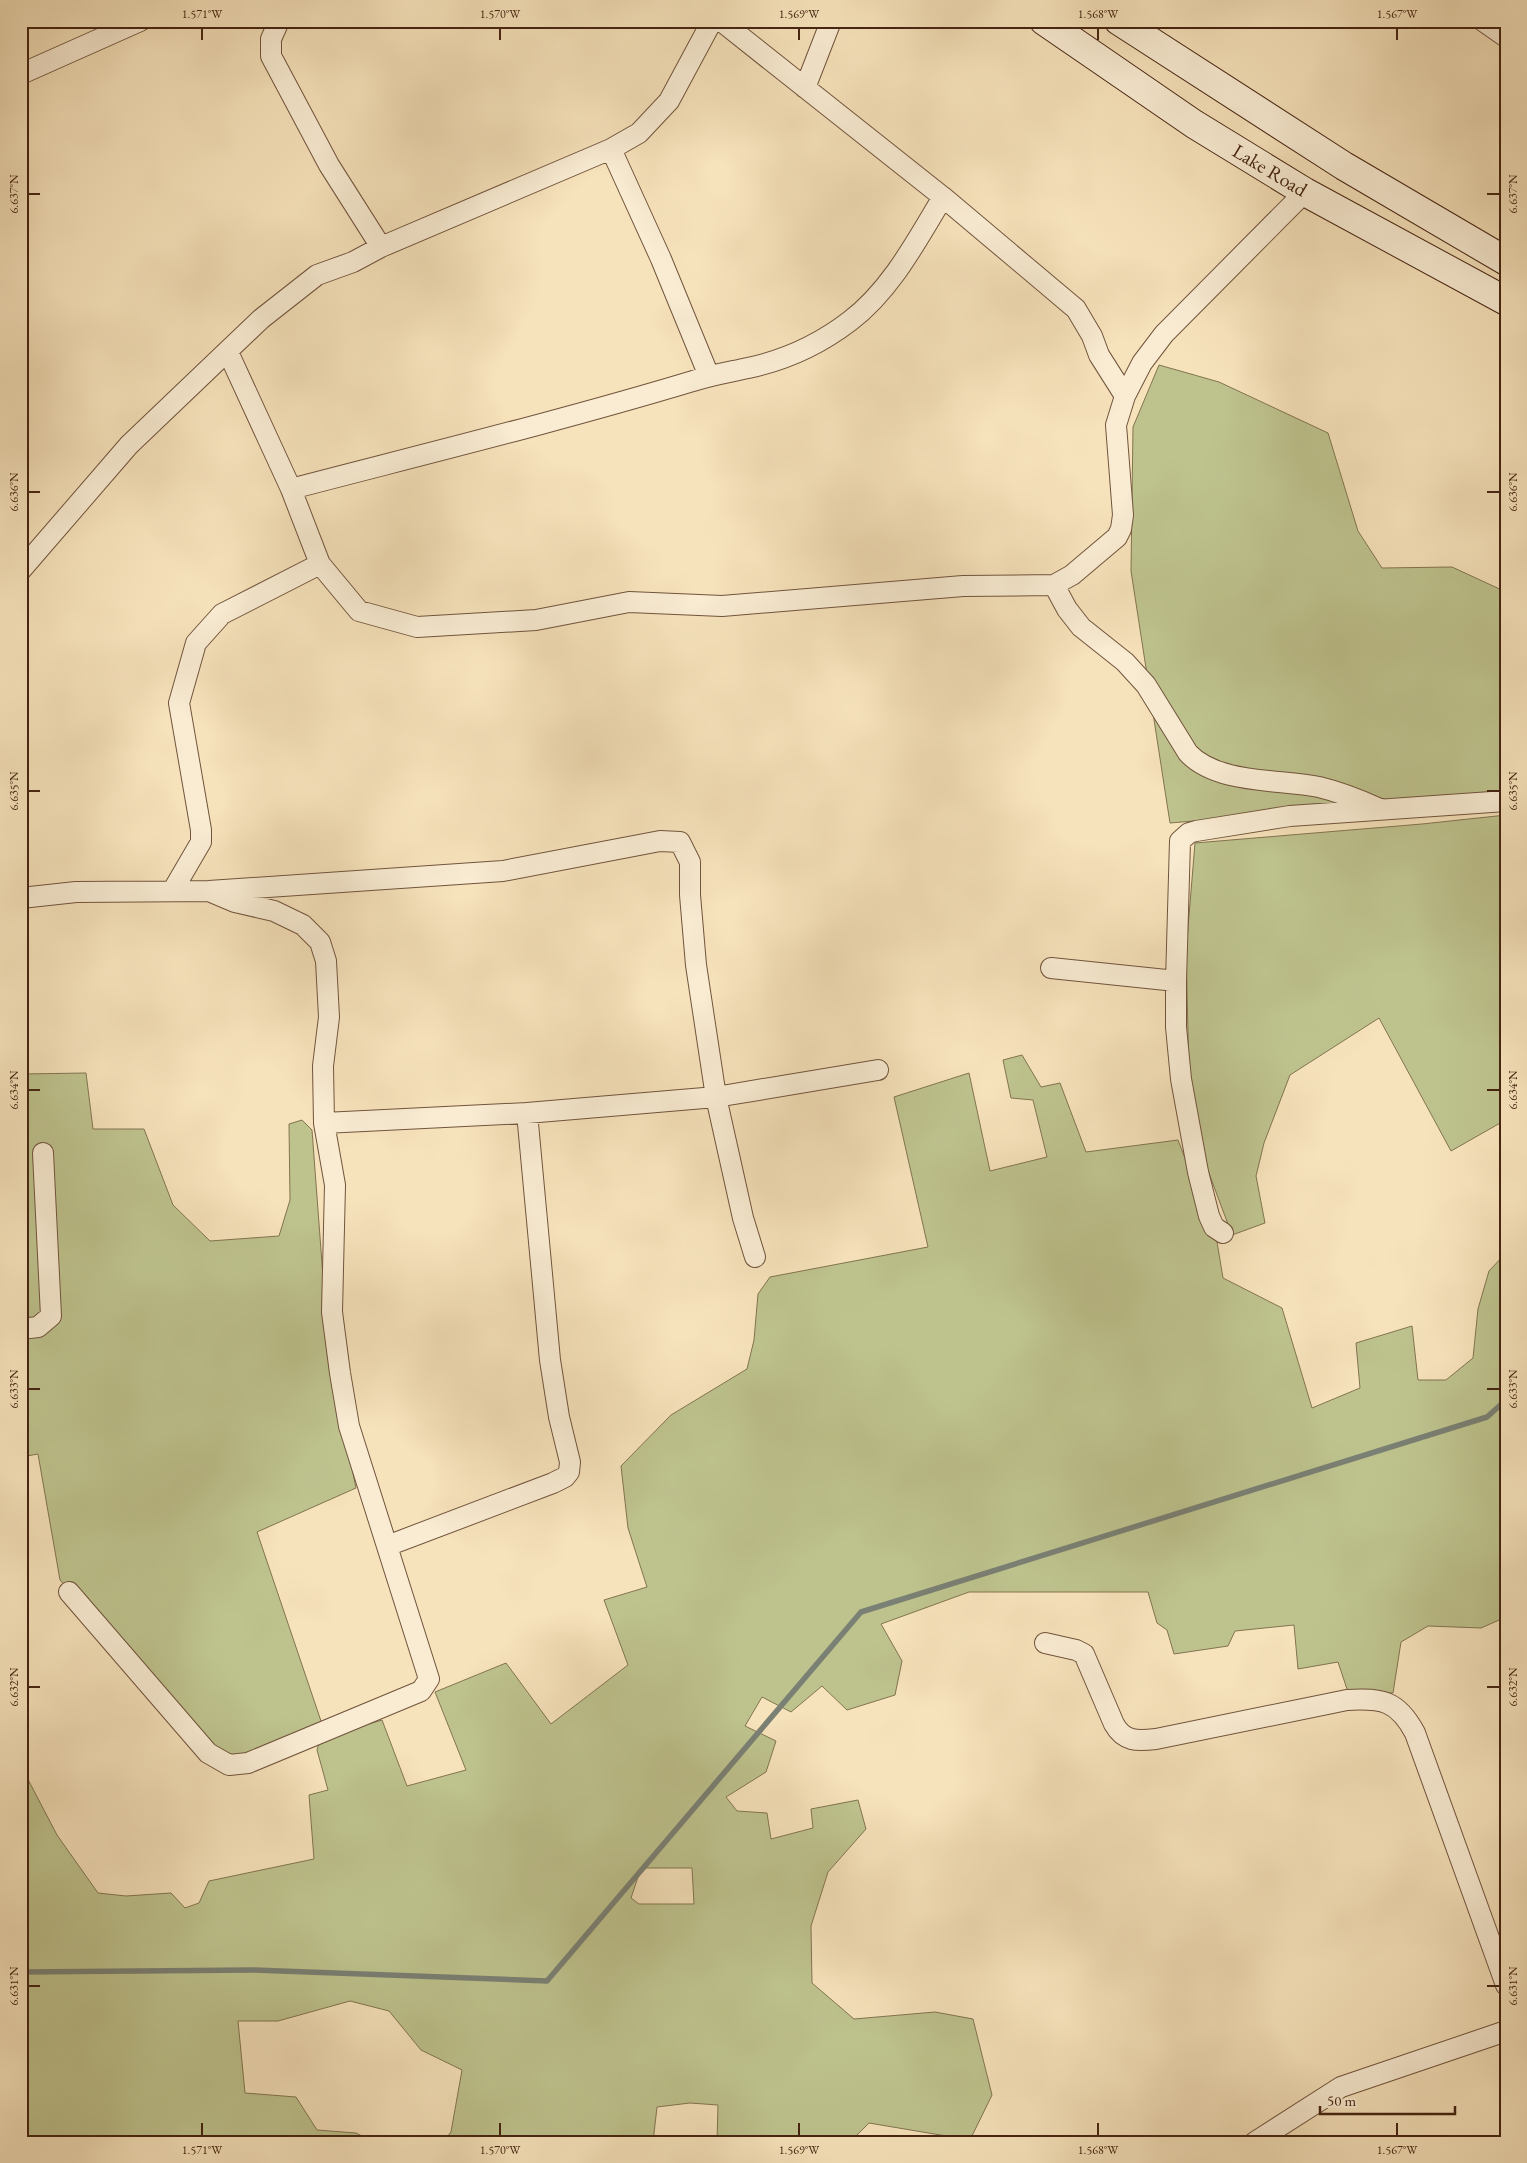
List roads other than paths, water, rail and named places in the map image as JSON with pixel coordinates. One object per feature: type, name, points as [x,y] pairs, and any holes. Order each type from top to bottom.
[{"type":"main road","name":"Lake Road","points":[[1044,21],[1194,124],[1304,192],[1506,301]]},
{"type":"main road","name":"Lake Road","points":[[1119,21],[1344,166],[1506,262]]},
{"type":"street","points":[[21,74],[140,21]]},
{"type":"street","points":[[279,21],[271,39],[271,56],[329,165],[381,247]]},
{"type":"street","points":[[21,570],[129,445],[261,319],[317,275],[353,262],[381,247],[611,149],[639,133],[656,116],[682,78],[712,21]]},
{"type":"street","points":[[721,21],[943,197],[1076,310],[1092,336],[1099,355],[1125,396]]},
{"type":"street","points":[[805,88],[832,21]]},
{"type":"street","points":[[1483,21],[1506,38]]},
{"type":"street","points":[[611,149],[661,259],[709,376]]},
{"type":"street","points":[[228,352],[291,489],[320,564],[359,611],[417,627],[536,620],[629,602],[722,606],[963,586],[1054,585],[1072,575],[1100,552],[1117,537],[1121,529],[1123,515],[1116,425],[1125,396],[1142,363],[1164,334],[1304,192]]},
{"type":"street","points":[[291,489],[636,398],[709,376],[749,368],[790,356],[824,339],[851,320],[872,301],[897,269],[943,197]]},
{"type":"street","points":[[173,890],[201,842],[201,830],[179,703],[196,644],[222,614],[320,564]]},
{"type":"street","points":[[1054,585],[1067,609],[1081,627],[1125,662],[1146,685],[1196,762],[1210,769],[1232,775],[1336,791],[1382,810]]},
{"type":"street","points":[[1223,1233],[1214,1227],[1209,1216],[1198,1172],[1181,1079],[1176,1027],[1176,981],[1178,848],[1184,836],[1196,830],[1263,820],[1506,801]]},
{"type":"street","points":[[21,898],[76,892],[209,891],[503,871],[660,841],[680,842],[690,862],[690,895],[696,965],[716,1097],[743,1218],[755,1257]]},
{"type":"street","points":[[69,1592],[208,1753],[229,1765],[248,1763],[421,1691],[429,1679],[349,1426],[340,1372],[332,1312],[335,1185],[324,1123],[323,1066],[329,1017],[326,961],[320,942],[303,925],[274,911],[235,902],[209,891]]},
{"type":"street","points":[[1051,968],[1176,981]]},
{"type":"street","points":[[324,1123],[527,1113],[716,1097],[878,1070]]},
{"type":"street","points":[[387,1546],[553,1483],[565,1477],[569,1472],[570,1462],[559,1417],[550,1360],[527,1113]]},
{"type":"street","points":[[21,1330],[38,1326],[51,1316],[43,1153]]},
{"type":"street","points":[[1046,1643],[1076,1650],[1084,1654],[1118,1732],[1130,1740],[1156,1739],[1347,1700],[1377,1700],[1396,1706],[1406,1717],[1415,1734],[1506,1985]]},
{"type":"street","points":[[1255,2142],[1341,2087],[1506,2031]]},
{"type":"waterway","points":[[21,1972],[253,1970],[547,1981],[861,1612],[1487,1417],[1506,1400]]}]
